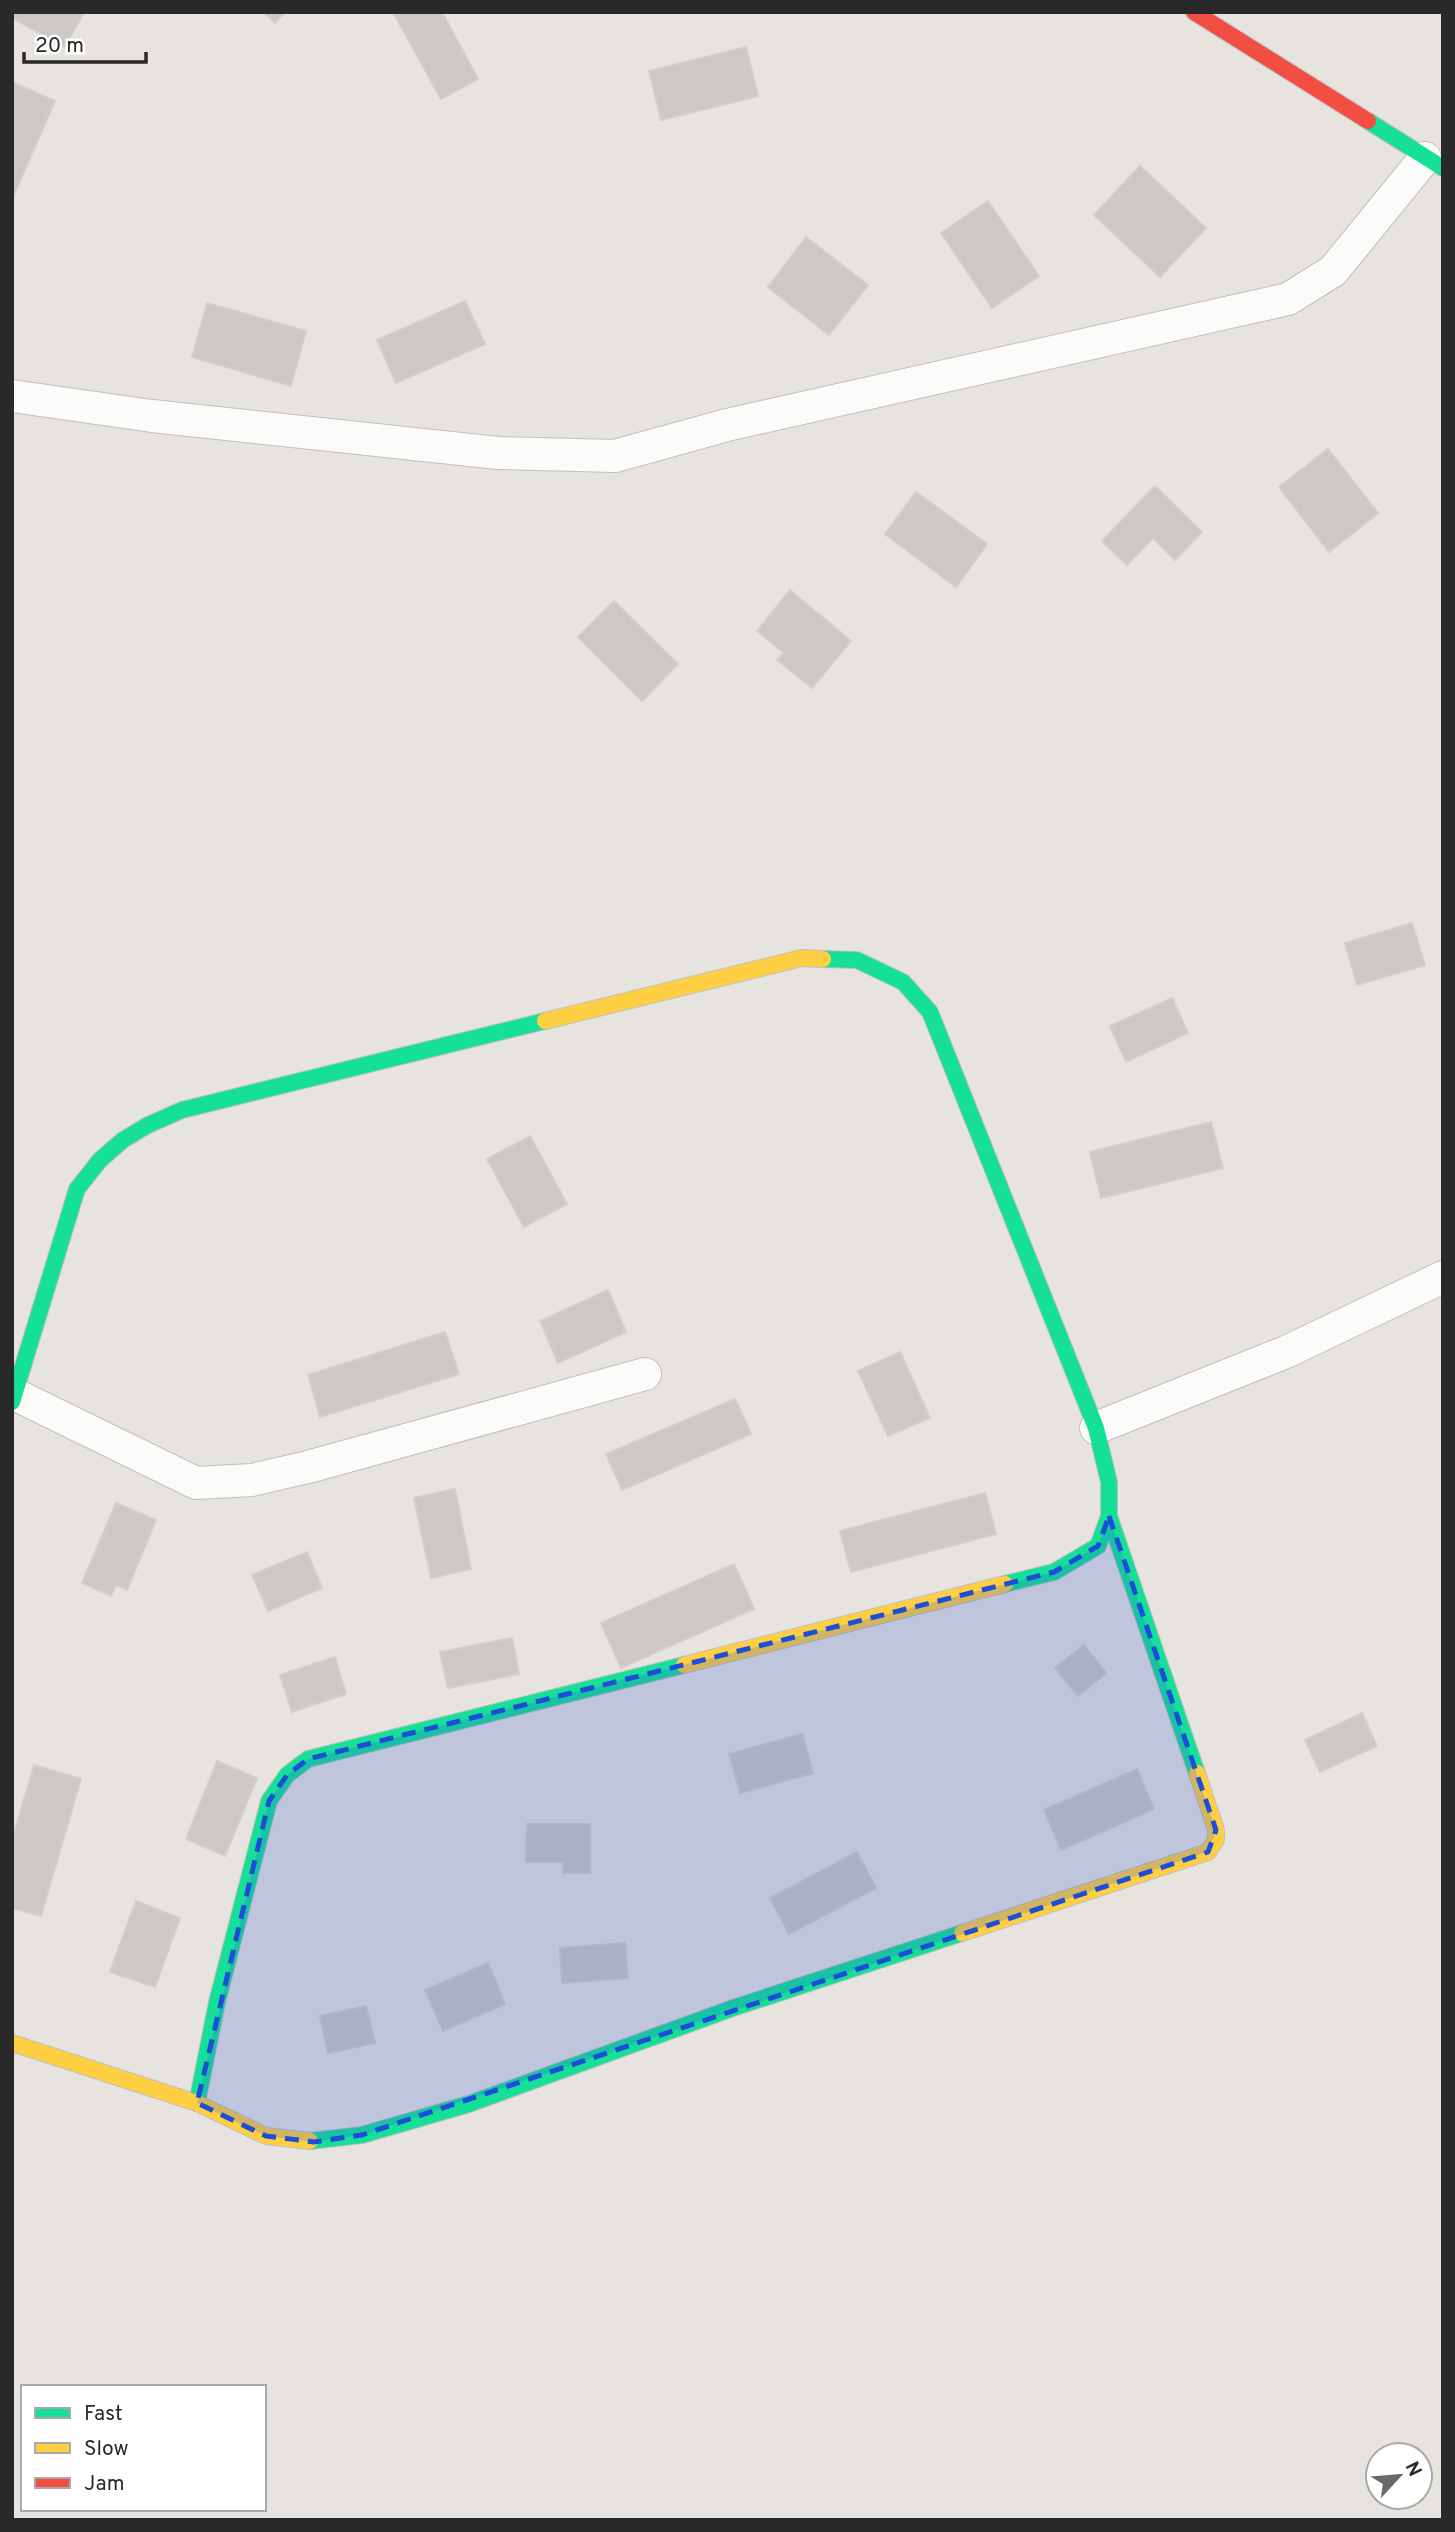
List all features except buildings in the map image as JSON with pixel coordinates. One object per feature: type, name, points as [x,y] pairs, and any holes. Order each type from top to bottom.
[{"type":"street","points":[[12,396],[152,416],[498,453],[615,456],[727,425],[1288,299],[1333,271],[1434,163],[1194,12]]},
{"type":"street","points":[[12,2043],[197,2103],[266,2136],[314,2142],[362,2135],[469,2104],[733,2008],[1208,1852],[1216,1840],[1216,1830],[1109,1516],[1108,1482],[1096,1428],[930,1013],[903,982],[857,960],[802,958],[182,1110],[143,1126],[97,1163],[77,1189],[13,1396],[196,1483],[252,1480],[308,1467],[645,1374]]},
{"type":"street","points":[[1096,1428],[1286,1352],[1443,1277]]},
{"type":"street","points":[[197,2103],[217,2002],[269,1801],[287,1775],[308,1759],[1054,1572],[1098,1546],[1109,1516]]},
{"type":"highlighted area","points":[[1109,1516],[1216,1830],[1208,1852],[362,2135],[314,2142],[266,2136],[197,2103],[269,1801],[287,1775],[308,1759],[1054,1572],[1098,1546]]},
{"type":"traffic: fast","points":[[1368,121],[1443,168]]},
{"type":"traffic: fast","points":[[823,959],[857,960],[903,982],[930,1012],[1096,1428],[1109,1482],[1109,1516],[1098,1546],[1054,1572],[1005,1584]]},
{"type":"traffic: fast","points":[[12,1402],[77,1189],[100,1160],[123,1140],[182,1110],[545,1021]]},
{"type":"traffic: fast","points":[[1109,1516],[1197,1773]]},
{"type":"traffic: fast","points":[[197,2103],[217,2002],[269,1801],[287,1775],[308,1759],[684,1665]]},
{"type":"traffic: fast","points":[[310,2141],[362,2135],[469,2104],[733,2008],[962,1933]]},
{"type":"traffic: slow","points":[[545,1021],[802,958],[823,959]]},
{"type":"traffic: slow","points":[[684,1665],[1005,1584]]},
{"type":"traffic: slow","points":[[962,1933],[1208,1852],[1216,1840],[1216,1830],[1197,1773]]},
{"type":"traffic: slow","points":[[12,2043],[197,2103],[266,2136],[310,2141]]},
{"type":"traffic: jam","points":[[1194,12],[1368,121]]}]
